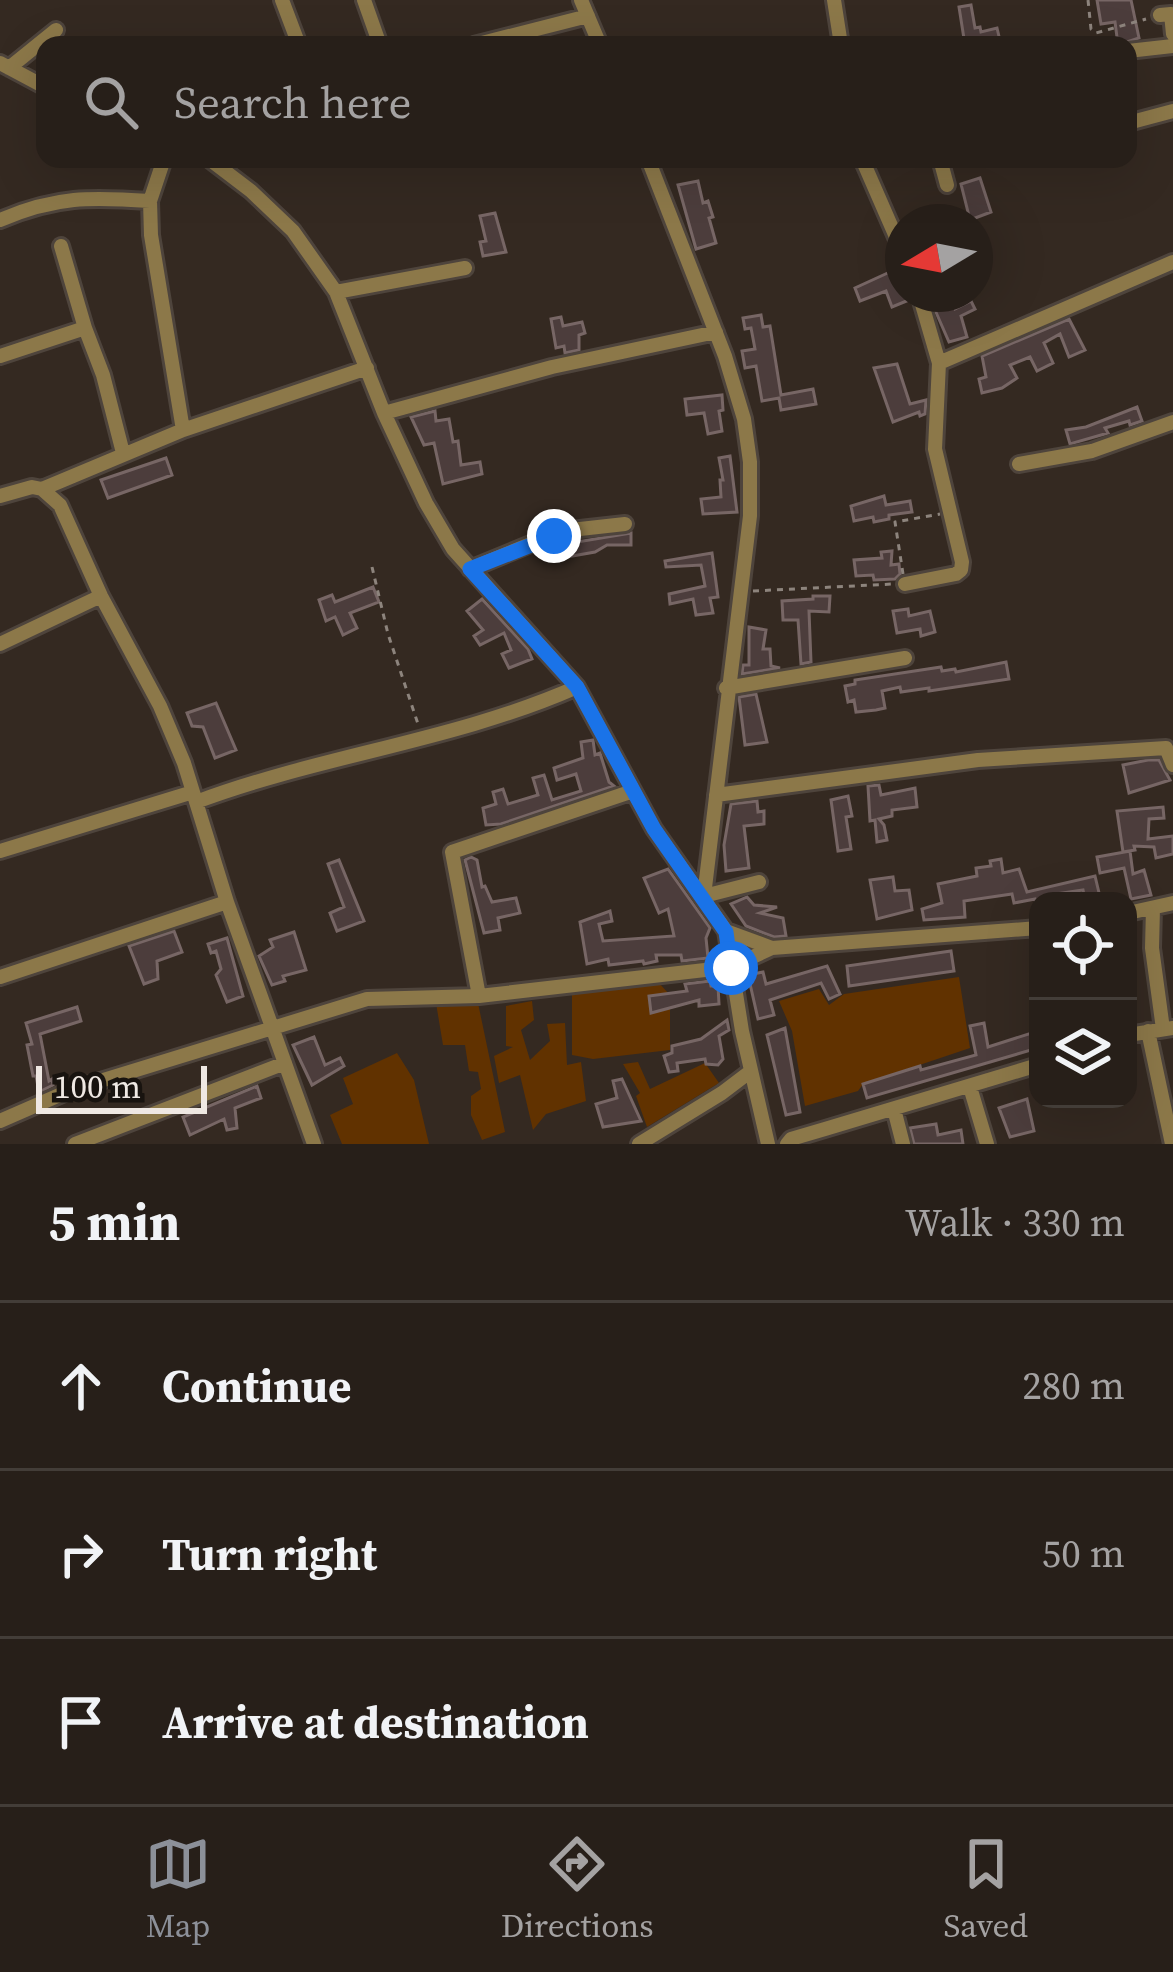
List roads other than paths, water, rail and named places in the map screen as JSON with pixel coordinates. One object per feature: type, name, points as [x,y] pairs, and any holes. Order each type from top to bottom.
[{"type":"street","points":[[283,0],[296,36]]},
{"type":"street","points":[[364,0],[377,36]]},
{"type":"street","points":[[581,0],[596,36]]},
{"type":"street","points":[[834,0],[840,36]]},
{"type":"street","points":[[1160,15],[1172,14],[1173,34]]},
{"type":"street","points":[[509,36],[588,16]]},
{"type":"street","points":[[48,36],[56,30]]},
{"type":"street","points":[[36,44],[5,66],[36,82]]},
{"type":"street","points":[[1137,50],[1173,46]]},
{"type":"street","points":[[1137,120],[1173,111]]},
{"type":"street","points":[[161,168],[150,201],[159,301],[184,430]]},
{"type":"street","points":[[220,168],[293,231],[336,292],[426,503],[470,569],[577,687],[654,829],[726,932],[766,1137],[789,1142],[1029,1067]]},
{"type":"street","points":[[652,168],[716,332],[744,418],[750,462],[750,516],[704,896]]},
{"type":"street","points":[[866,168],[885,212]]},
{"type":"street","points":[[942,168],[946,185]]},
{"type":"street","points":[[0,220],[33,206],[79,196],[150,201]]},
{"type":"street","points":[[61,246],[123,453]]},
{"type":"street","points":[[939,364],[1173,262]]},
{"type":"street","points":[[336,292],[464,268]]},
{"type":"street","points":[[905,584],[961,570],[935,449],[939,364],[925,312]]},
{"type":"street","points":[[0,356],[85,328]]},
{"type":"street","points":[[384,413],[552,367],[716,332]]},
{"type":"street","points":[[42,489],[184,430],[367,368]]},
{"type":"street","points":[[1018,464],[1092,451],[1173,422]]},
{"type":"street","points":[[0,496],[32,487],[42,489],[60,506],[100,596],[160,706],[314,1144]]},
{"type":"street","points":[[470,569],[562,531],[626,524]]},
{"type":"street","points":[[0,644],[100,596]]},
{"type":"street","points":[[726,688],[905,658]]},
{"type":"street","points":[[0,851],[312,764],[424,740],[577,687]]},
{"type":"street","points":[[716,795],[978,760],[1102,750],[1166,748],[1173,765]]},
{"type":"street","points":[[478,996],[452,852],[633,791]]},
{"type":"street","points":[[704,896],[759,882]]},
{"type":"street","points":[[0,976],[226,902]]},
{"type":"street","points":[[1137,912],[1173,902]]},
{"type":"street","points":[[1153,908],[1152,948],[1172,1144]]},
{"type":"street","points":[[0,1120],[71,1090],[367,999],[478,996],[731,968],[772,948],[1029,929]]},
{"type":"street","points":[[726,932],[772,948]]},
{"type":"street","points":[[74,1144],[285,1063]]},
{"type":"street","points":[[639,1144],[751,1071]]},
{"type":"street","points":[[970,1087],[987,1144]]},
{"type":"street","points":[[893,1109],[903,1144]]}]
